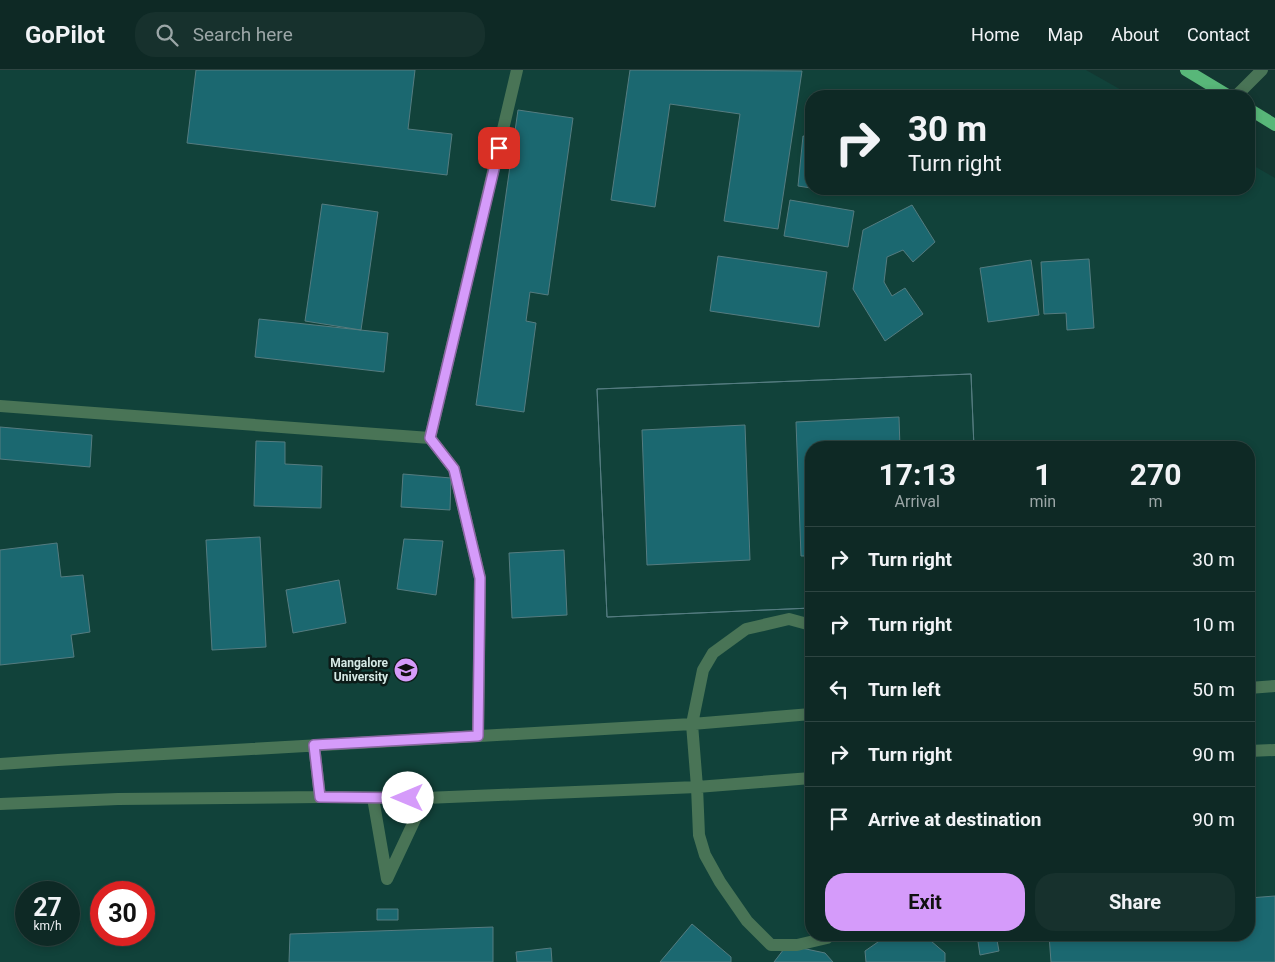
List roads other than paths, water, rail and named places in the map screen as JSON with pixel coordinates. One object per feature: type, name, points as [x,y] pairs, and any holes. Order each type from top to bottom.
[{"type":"main road","points":[[1186,70],[1218,90]]},
{"type":"main road","points":[[1255,113],[1275,125]]},
{"type":"street","points":[[430,438],[517,70]]},
{"type":"street","points":[[1242,90],[1262,70]]},
{"type":"street","points":[[0,406],[430,438],[454,469],[480,578],[478,736]]},
{"type":"street","points":[[805,623],[789,619],[746,629],[713,653],[703,670],[692,724],[699,835],[705,855],[720,882],[747,921],[771,945],[797,945],[814,941]]},
{"type":"street","points":[[1255,688],[1275,686]]},
{"type":"street","points":[[0,764],[692,724],[805,715]]},
{"type":"street","points":[[314,745],[320,797]]},
{"type":"street","points":[[1255,751],[1275,750]]},
{"type":"street","points":[[0,804],[118,799],[425,798],[697,787],[805,778]]},
{"type":"street","points":[[373,798],[387,879],[425,798]]},
{"type":"place","name":"Mangalore University","points":[[406,670]]}]
